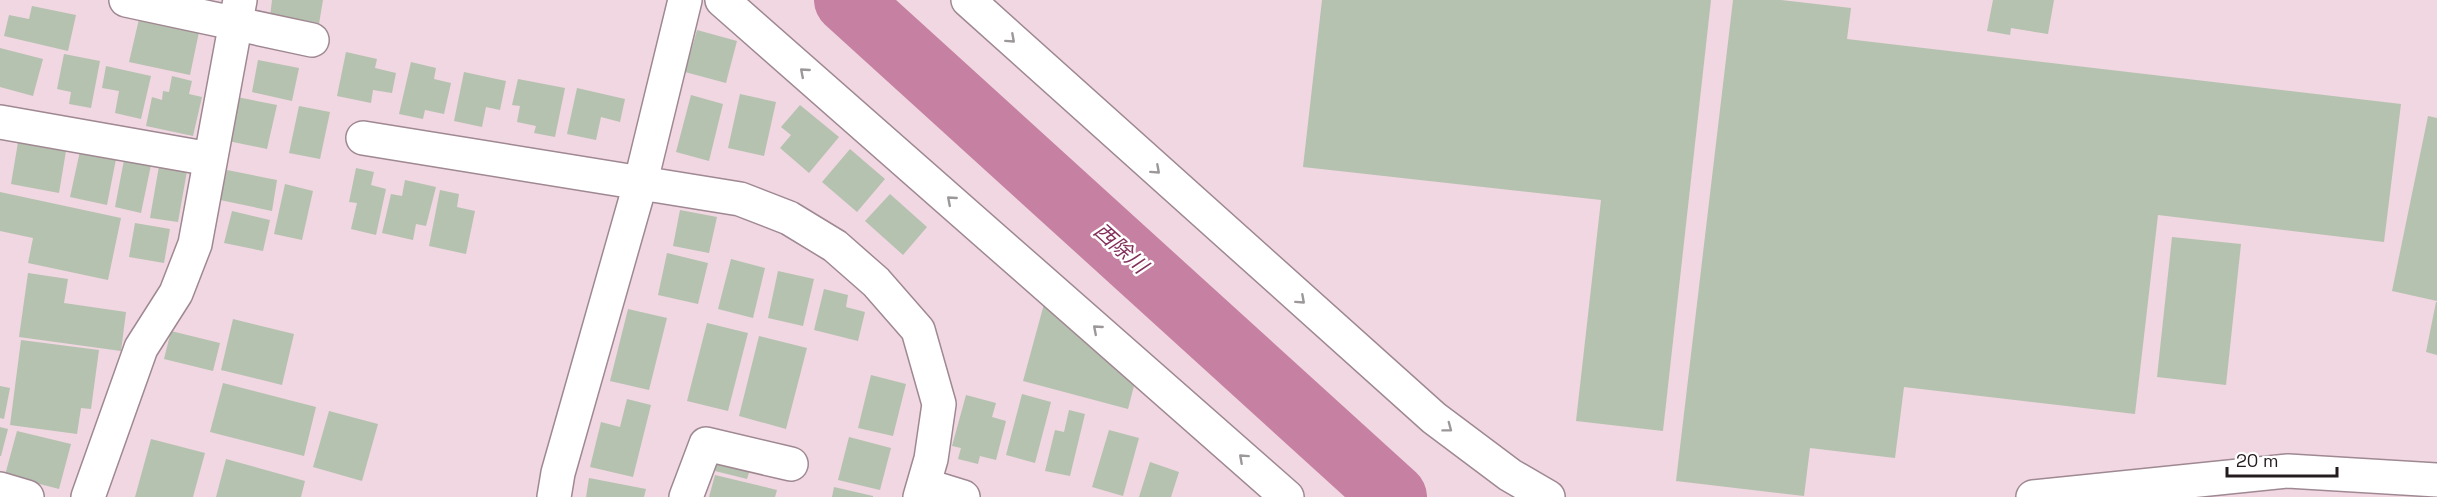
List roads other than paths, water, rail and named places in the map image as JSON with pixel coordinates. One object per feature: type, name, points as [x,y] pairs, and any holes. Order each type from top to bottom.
[{"type":"street","points":[[126,0],[238,13],[312,40]]},
{"type":"street","points":[[554,497],[558,473],[641,181],[685,0]]},
{"type":"street","points":[[722,0],[1287,497]]},
{"type":"street","points":[[968,0],[1434,418],[1510,475],[1548,497]]},
{"type":"street","points":[[88,497],[141,348],[176,293],[195,244],[238,13]]},
{"type":"street","points":[[0,122],[210,159]]},
{"type":"street","points":[[363,138],[641,181],[740,199],[789,218],[835,246],[876,282],[918,330],[939,404],[931,459],[922,491],[963,497]]},
{"type":"street","points":[[686,497],[706,444],[791,464]]},
{"type":"street","points":[[2033,497],[2288,471],[2437,480]]},
{"type":"street","points":[[0,489],[27,497]]},
{"type":"waterway","name":"西除川","points":[[847,0],[1394,497]]}]
